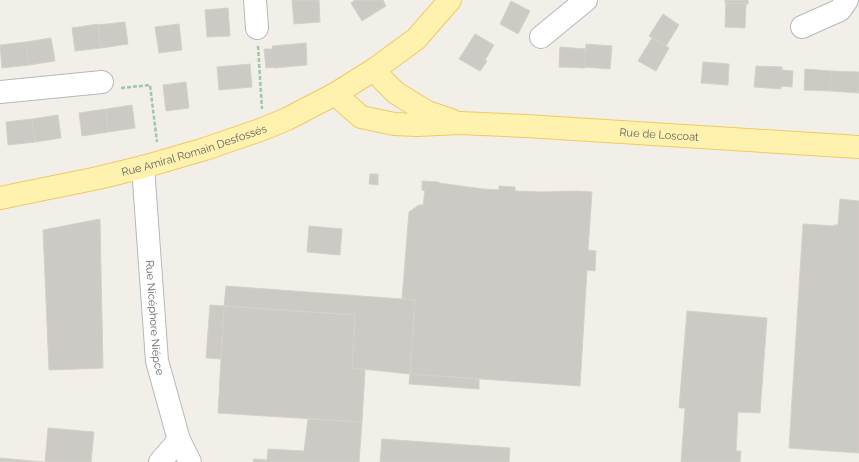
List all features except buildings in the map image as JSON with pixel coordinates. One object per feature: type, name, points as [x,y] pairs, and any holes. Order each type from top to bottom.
[{"type":"main road","name":"Rue Amiral Romain Desfossés","points":[[0,198],[98,178],[152,165],[263,130],[335,94],[375,69],[416,39],[450,0]]},
{"type":"main road","name":"Rue de Loscoat","points":[[375,69],[383,80],[396,93],[427,112],[460,123]]},
{"type":"main road","name":"Rue de Loscoat","points":[[335,94],[361,117],[394,124],[417,125],[460,123],[533,126],[859,147]]},
{"type":"street","points":[[255,0],[257,28]]},
{"type":"street","points":[[541,37],[586,0]]},
{"type":"street","points":[[802,27],[840,10],[847,0]]},
{"type":"street","points":[[0,92],[102,82]]},
{"type":"street","name":"Rue Nicéphore Niépce","points":[[152,165],[157,361],[179,440],[190,462]]},
{"type":"street","points":[[160,462],[179,440]]},
{"type":"path","points":[[257,28],[263,130]]},
{"type":"path","points":[[102,82],[118,88],[150,85],[152,165]]}]
